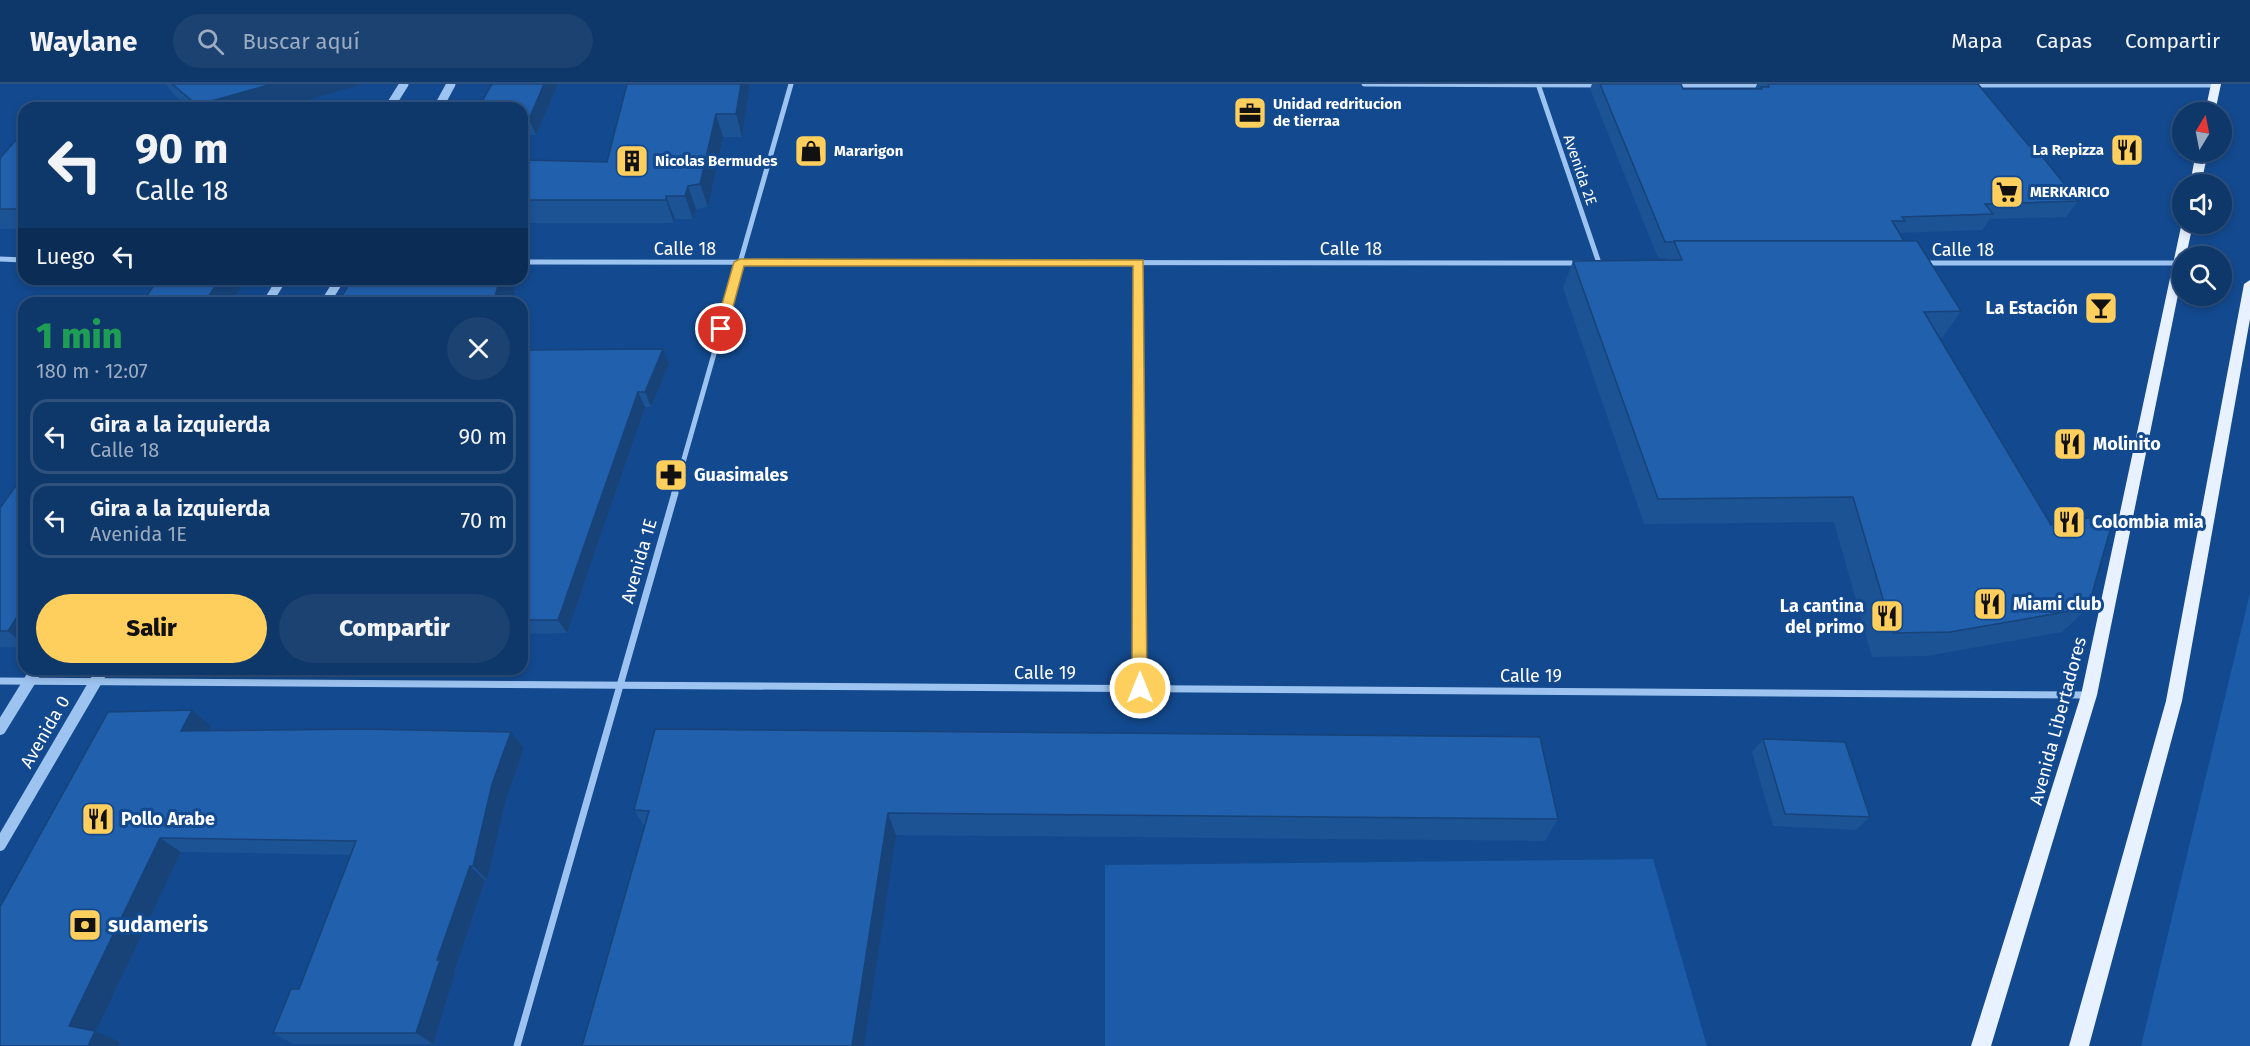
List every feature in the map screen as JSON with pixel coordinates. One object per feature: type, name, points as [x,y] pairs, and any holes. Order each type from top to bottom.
[{"type":"main road","points":[[2212,102],[2216,84]]},
{"type":"main road","points":[[2079,1046],[2175,701],[2250,284]]},
{"type":"main road","name":"Avenida Libertadores","points":[[1981,1046],[2090,695],[2172,306]]},
{"type":"street","points":[[393,102],[404,84]]},
{"type":"street","points":[[441,102],[451,84]]},
{"type":"street","name":"Avenida 1E","points":[[517,1046],[791,84]]},
{"type":"street","points":[[1364,84],[1609,85]]},
{"type":"street","points":[[1966,85],[2216,84]]},
{"type":"street","name":"Avenida 2E","points":[[1538,85],[1599,263]]},
{"type":"street","points":[[1669,85],[1764,85]]},
{"type":"street","points":[[0,259],[18,260]]},
{"type":"street","name":"Calle 18","points":[[528,262],[1611,263]]},
{"type":"street","points":[[1139,263],[1140,688]]},
{"type":"street","name":"Calle 18","points":[[1919,263],[2172,263]]},
{"type":"street","points":[[0,729],[34,675]]},
{"type":"street","name":"Avenida 0","points":[[0,845],[99,675]]},
{"type":"street","name":"Calle 19","points":[[0,681],[2090,695]]},
{"type":"shaded area","points":[[2250,593],[2250,1046],[2141,1046]]},
{"type":"shaded area","points":[[1653,859],[1707,1046],[1105,1046],[1105,865]]},
{"type":"building","points":[[172,84],[272,84],[208,102],[193,102]]},
{"type":"building","points":[[492,84],[544,84],[529,119],[528,102],[482,102]]},
{"type":"building","points":[[627,84],[741,84],[736,114],[716,114],[700,184],[688,186],[685,196],[666,196],[666,200],[528,200],[528,160],[607,162]]},
{"type":"building","points":[[1600,84],[1681,84],[1683,89],[1762,89],[1761,87],[1769,87],[1768,84],[1978,84],[2029,146],[2033,145],[2078,201],[1985,204],[1993,214],[1902,217],[1905,221],[1892,221],[1904,241],[1665,242]]},
{"type":"building","points":[[18,138],[18,209],[0,209],[0,158]]},
{"type":"building","points":[[1674,241],[1917,241],[1961,311],[1924,312],[2051,525],[2115,513],[2088,608],[1950,632],[1893,633],[1853,497],[1658,499],[1573,261],[1682,260]]},
{"type":"building","points":[[154,285],[216,285],[208,297],[146,297]]},
{"type":"building","points":[[348,285],[498,285],[495,297],[342,297]]},
{"type":"building","points":[[663,349],[645,392],[638,392],[558,620],[528,620],[528,350]]},
{"type":"building","points":[[18,482],[18,615],[8,631],[0,631],[0,508]]},
{"type":"building","points":[[192,710],[181,731],[361,729],[511,732],[492,784],[473,866],[470,866],[437,960],[440,960],[416,1033],[273,1033],[291,989],[299,989],[356,841],[160,838],[69,1026],[95,1031],[88,1046],[0,1046],[0,907],[108,712]]},
{"type":"building","points":[[655,729],[1540,737],[1558,819],[888,813],[852,1046],[582,1046],[649,811],[634,810]]},
{"type":"building","points":[[1763,739],[1845,742],[1870,817],[1785,814]]},
{"type":"place","name":"Unidad redritucion de tierraa","points":[[1250,113]]},
{"type":"place","name":"La Repizza","points":[[2127,150]]},
{"type":"place","name":"Mararigon","points":[[811,151]]},
{"type":"place","name":"Nicolas Bermudes","points":[[632,161]]},
{"type":"place","name":"MERKARICO","points":[[2007,192]]},
{"type":"place","name":"La Estación","points":[[2101,308]]},
{"type":"place","name":"Molinito","points":[[2070,444]]},
{"type":"place","name":"Guasimales","points":[[671,475]]},
{"type":"place","name":"Colombia mia","points":[[2069,522]]},
{"type":"place","name":"Miami club","points":[[1990,604]]},
{"type":"place","name":"La cantina del primo","points":[[1887,616]]},
{"type":"place","name":"Pollo Arabe","points":[[98,819]]},
{"type":"place","name":"sudameris","points":[[85,925]]},
{"type":"route","points":[[721,329],[740,262],[1139,263],[1140,688]]}]
